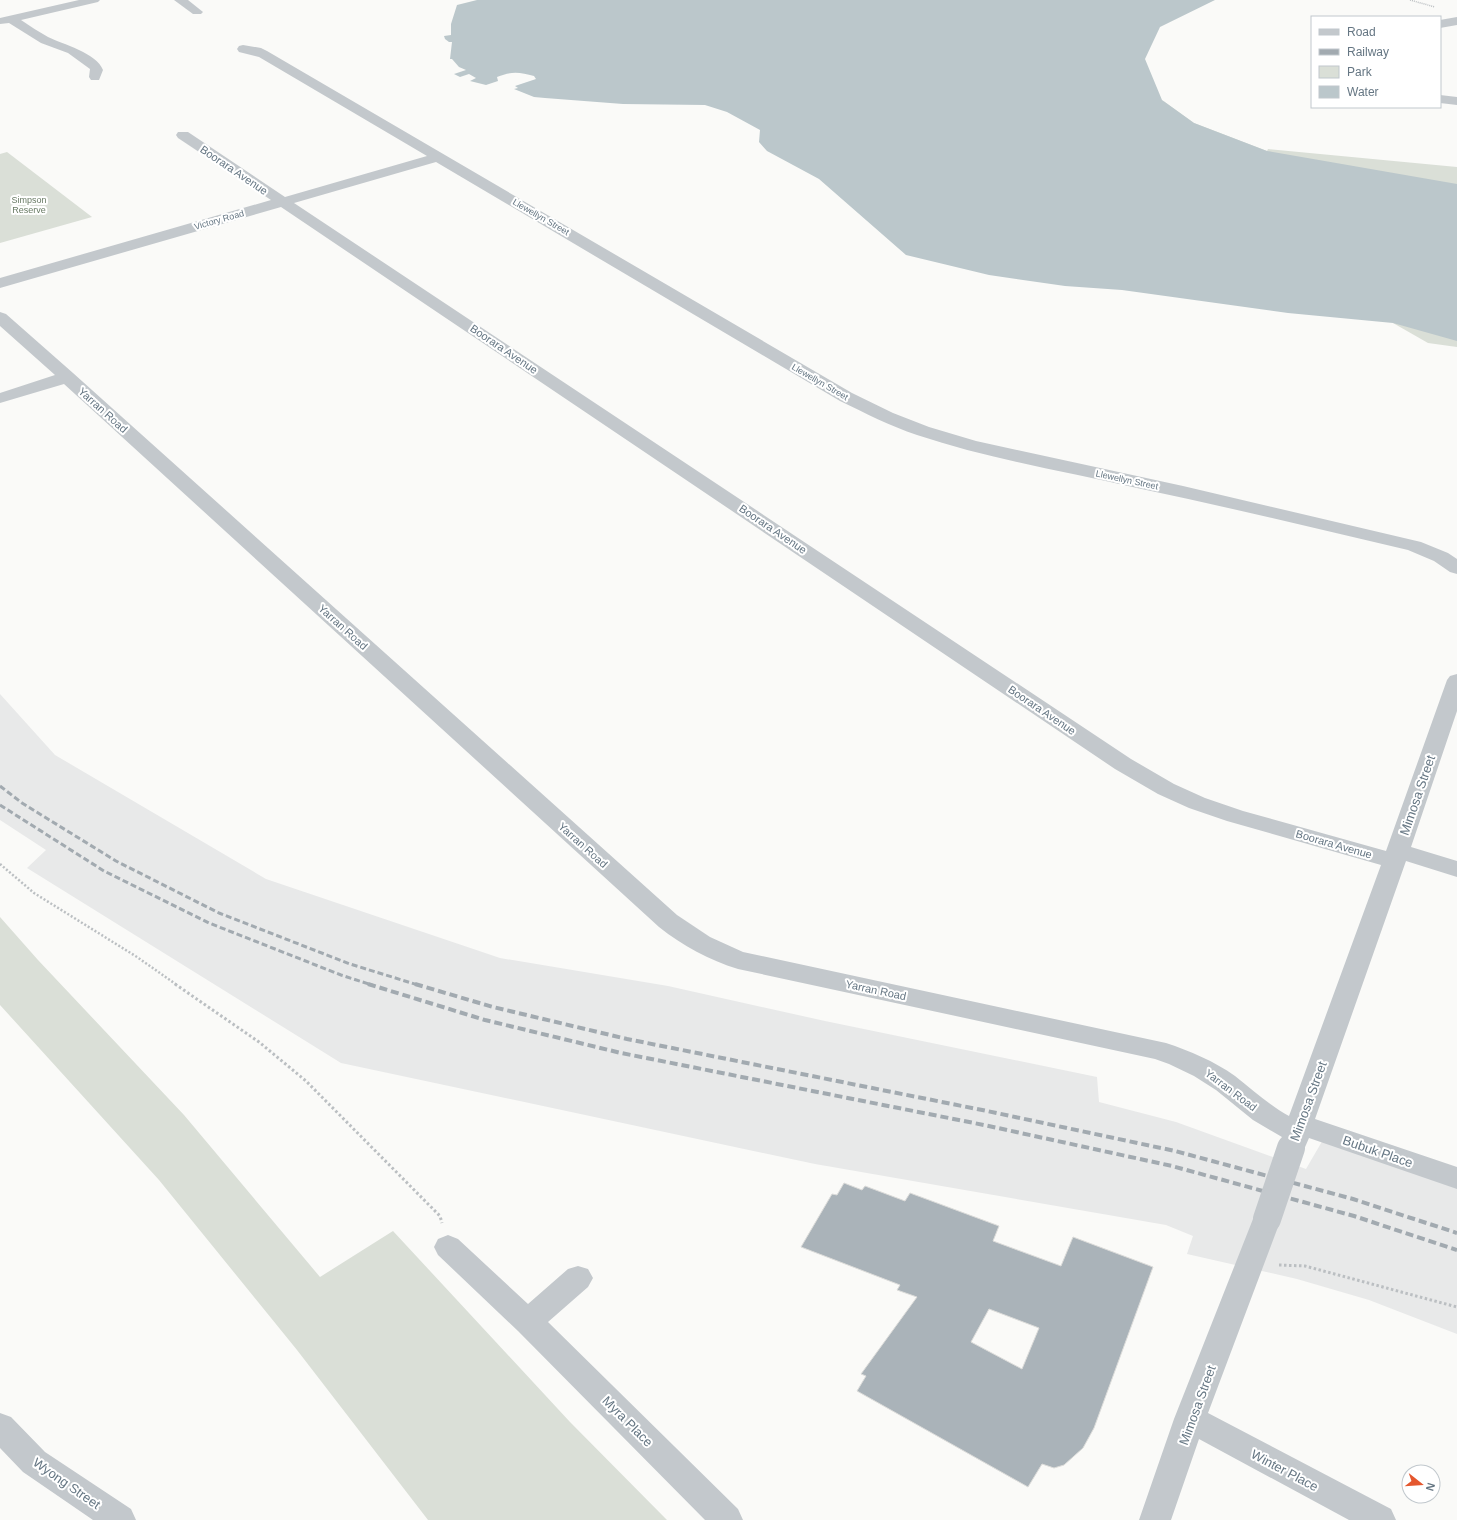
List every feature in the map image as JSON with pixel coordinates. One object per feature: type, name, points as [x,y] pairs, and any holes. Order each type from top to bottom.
[{"type":"street","points":[[5,20],[94,0]]},
{"type":"street","points":[[180,0],[197,12]]},
{"type":"street","points":[[5,20],[45,40],[72,50],[96,67],[97,70],[95,77]]},
{"type":"street","points":[[1441,24],[1457,22]]},
{"type":"street","name":"Llewellyn Street","points":[[243,49],[257,51],[263,54],[846,397],[887,417],[923,431],[1013,455],[1189,493],[1414,546],[1441,557],[1457,568]]},
{"type":"street","points":[[1441,99],[1457,101]]},
{"type":"street","name":"Boorara Avenue","points":[[183,135],[1123,764],[1166,790],[1197,803],[1235,816],[1396,856],[1457,869]]},
{"type":"street","name":"Victory Road","points":[[0,283],[438,157]]},
{"type":"street","name":"Yarran Road","points":[[0,317],[686,936],[714,951],[738,960],[1157,1050],[1178,1057],[1203,1069],[1225,1083],[1262,1113],[1296,1135]]},
{"type":"street","points":[[0,398],[67,377]]},
{"type":"street","name":"Mimosa Street","points":[[1155,1520],[1190,1419],[1267,1219],[1457,680]]},
{"type":"street","name":"Bubuk Place","points":[[1296,1135],[1457,1178]]},
{"type":"street","name":"Myra Place","points":[[448,1247],[528,1322],[727,1520]]},
{"type":"street","points":[[528,1322],[578,1278]]},
{"type":"street","name":"Winter Place","points":[[1190,1419],[1380,1520]]},
{"type":"street","name":"Wyong Street","points":[[0,1427],[34,1462],[120,1520]]},
{"type":"path","points":[[0,864],[34,894],[137,957],[259,1042],[306,1081],[440,1216],[448,1247]]},
{"type":"path","points":[[1250,1264],[1305,1266],[1457,1307]]},
{"type":"shaded area","points":[[0,694],[55,755],[266,879],[500,958],[668,986],[825,1021],[1097,1077],[1099,1102],[1176,1122],[1306,1169],[1324,1138],[1457,1182],[1457,1334],[1369,1300],[1297,1279],[1187,1254],[1193,1236],[1166,1225],[815,1164],[341,1063],[27,868],[46,850],[0,820]]},
{"type":"green space","points":[[1162,100],[1194,123],[1267,151],[1268,149],[1457,167],[1457,223],[1218,152]]},
{"type":"green space","name":"Simpson Reserve","points":[[7,152],[92,217],[0,243],[0,154]]},
{"type":"green space","points":[[1457,290],[1457,347],[1428,343],[1393,323]]},
{"type":"green space","points":[[0,917],[38,960],[184,1115],[320,1277],[393,1231],[570,1422],[667,1520],[428,1520],[297,1350],[159,1180],[0,1005]]},
{"type":"water","points":[[477,0],[1215,0],[1160,27],[1145,59],[1162,100],[1194,123],[1267,151],[1457,184],[1457,341],[1393,323],[1288,313],[1122,290],[1065,286],[989,275],[906,255],[819,179],[767,151],[759,142],[760,130],[727,112],[705,105],[623,104],[534,97],[514,89],[518,88],[515,86],[536,79],[534,76],[511,73],[497,77],[498,81],[486,85],[470,81],[476,78],[469,74],[460,77],[454,74],[466,70],[459,67],[452,59],[450,59],[452,42],[445,39],[444,36],[451,35],[451,24],[457,5]]},
{"type":"building","points":[[844,1183],[862,1190],[865,1186],[905,1201],[910,1193],[999,1226],[993,1241],[1061,1266],[1073,1237],[1153,1267],[1094,1428],[1083,1448],[1064,1465],[1054,1468],[1042,1464],[1028,1487],[857,1391],[866,1376],[861,1374],[917,1297],[897,1290],[900,1285],[801,1247],[832,1194],[837,1195]],"holes":[[[989,1309],[1039,1328],[1022,1369],[971,1342]]]},
{"type":"railway","points":[[0,786],[22,803],[116,861],[219,913],[350,964],[418,985]]},
{"type":"railway","points":[[0,805],[104,871],[209,923],[341,975],[372,985]]},
{"type":"railway","points":[[368,984],[485,1020],[621,1053],[984,1125],[1172,1166],[1354,1216],[1457,1250]]},
{"type":"railway","points":[[415,984],[493,1007],[627,1039],[987,1111],[1175,1151],[1353,1199],[1457,1233]]}]
